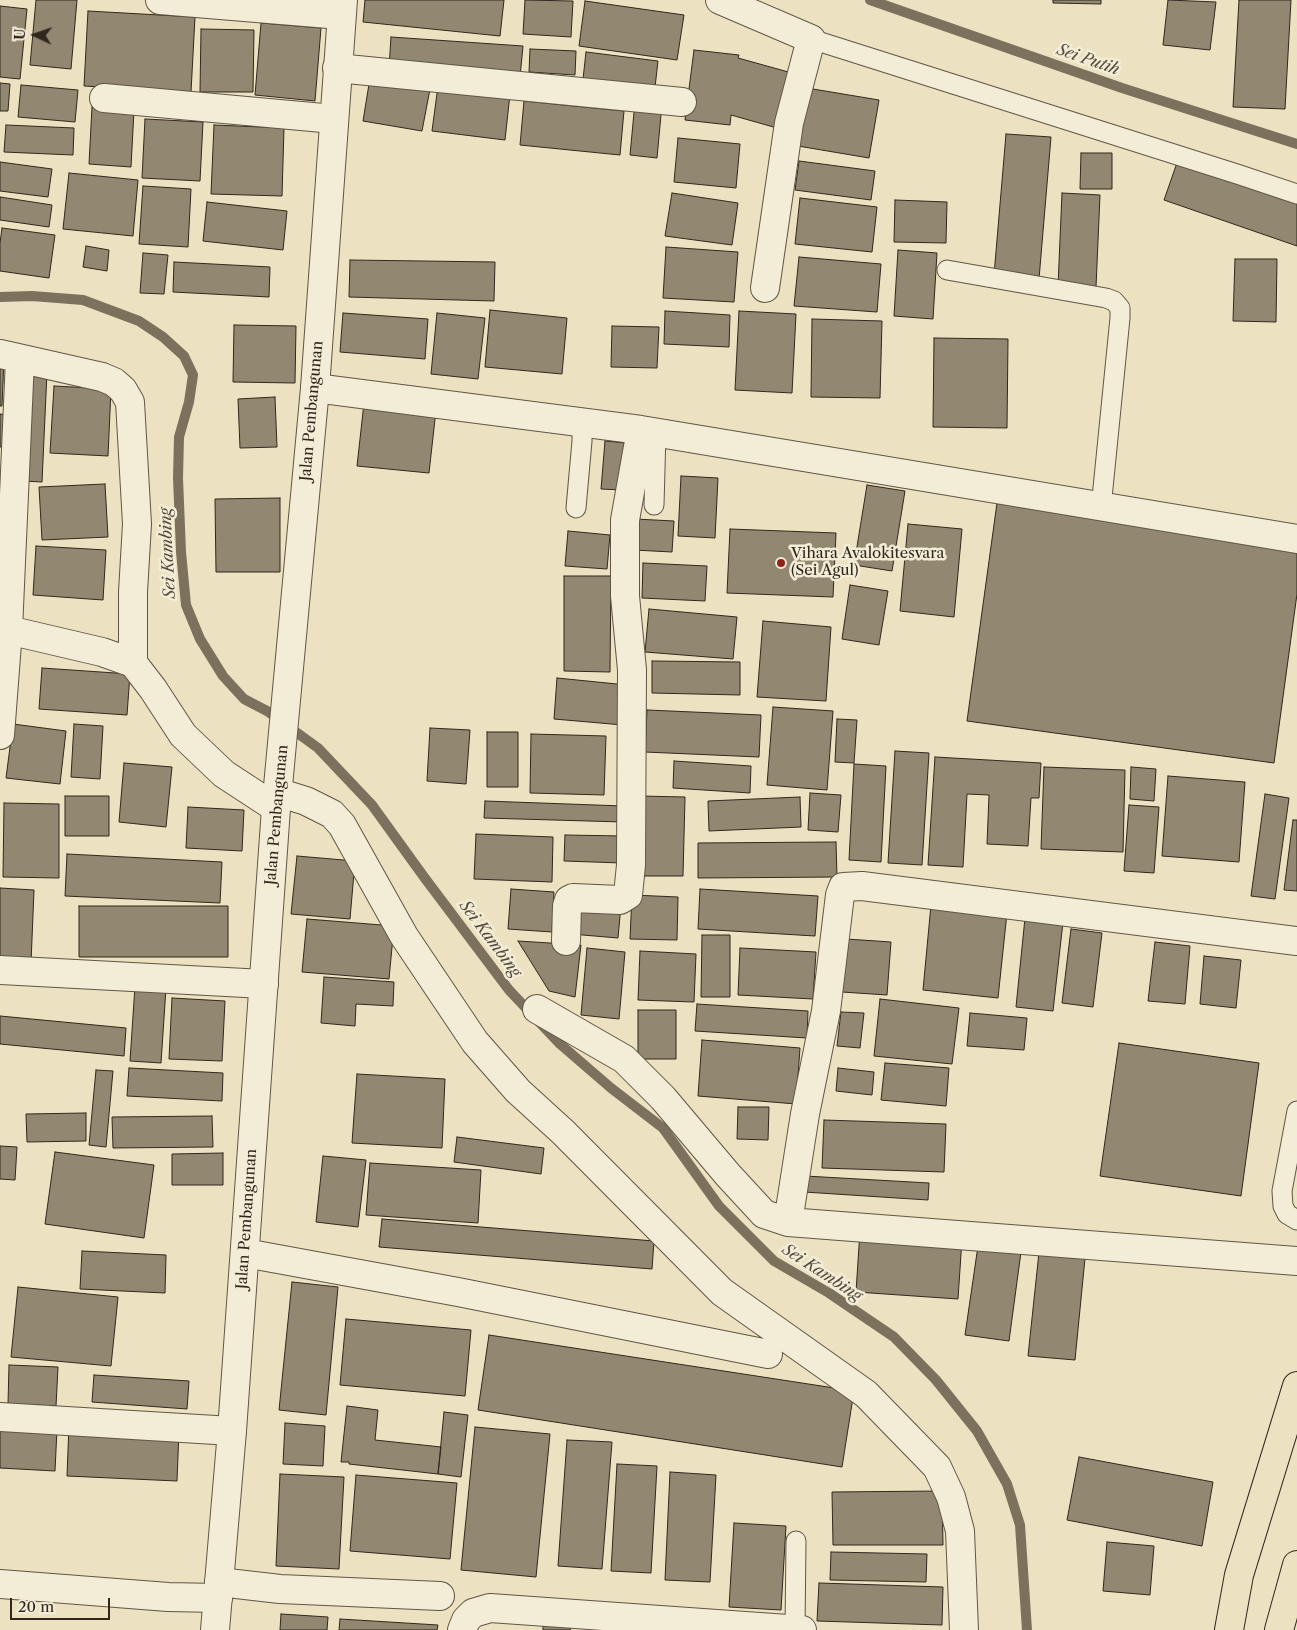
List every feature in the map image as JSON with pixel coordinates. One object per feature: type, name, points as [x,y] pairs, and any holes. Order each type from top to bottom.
[{"type":"main road","points":[[1229,1630],[1239,1575],[1297,1386]]},
{"type":"main road","points":[[1279,1630],[1297,1565]]},
{"type":"street","points":[[160,0],[342,8]]},
{"type":"street","points":[[720,0],[811,39],[789,124],[765,288]]},
{"type":"street","name":"Jalan Pembangunan","points":[[215,1630],[232,1431],[277,800],[288,664],[315,388],[342,8]]},
{"type":"street","points":[[338,68],[682,102]]},
{"type":"street","points":[[104,98],[334,118]]},
{"type":"street","points":[[0,735],[8,630],[10,357],[102,376],[124,390],[130,402],[137,524],[133,592],[133,663]]},
{"type":"street","points":[[315,388],[649,432],[1297,539]]},
{"type":"street","points":[[566,941],[567,906],[569,900],[573,898],[620,900],[628,895],[632,865],[632,670],[624,596],[625,520],[649,432]]},
{"type":"street","points":[[8,630],[102,652],[133,663],[153,689],[183,735],[224,774],[277,800],[306,801],[332,814],[342,825],[404,936],[469,1034],[518,1091],[563,1132],[722,1292],[866,1394],[937,1467],[951,1497],[960,1531],[964,1630]]},
{"type":"street","points":[[788,1222],[804,1114],[826,1011],[840,895],[844,887],[862,886],[1297,941]]},
{"type":"street","points":[[0,970],[264,984]]},
{"type":"street","points":[[537,1009],[624,1059],[663,1098],[728,1175],[764,1214],[788,1222],[1297,1261]]},
{"type":"street","points":[[245,1253],[468,1294],[768,1354]]},
{"type":"street","points":[[0,1417],[232,1431]]},
{"type":"street","points":[[0,1584],[168,1597],[218,1590],[280,1589],[440,1596]]},
{"type":"street","points":[[462,1630],[466,1620],[473,1613],[490,1608],[802,1630]]},
{"type":"lane","points":[[811,39],[1297,194]]},
{"type":"lane","points":[[947,270],[1106,298],[1114,301],[1120,308],[1101,508]]},
{"type":"lane","points":[[576,508],[582,423]]},
{"type":"lane","points":[[649,432],[654,505]]},
{"type":"lane","points":[[1297,1111],[1282,1191],[1283,1206],[1288,1214],[1297,1220]]},
{"type":"lane","points":[[795,1630],[796,1542]]},
{"type":"building","points":[[36,0],[77,0],[71,69],[30,65]]},
{"type":"building","points":[[365,0],[504,0],[500,36],[363,22]]},
{"type":"building","points":[[525,0],[573,1],[571,37],[523,34]]},
{"type":"building","points":[[1053,0],[1101,0],[1101,4],[1053,3]]},
{"type":"building","points":[[1168,0],[1216,2],[1210,50],[1163,45]]},
{"type":"building","points":[[1239,0],[1291,0],[1285,109],[1233,107]]},
{"type":"building","points":[[585,1],[684,15],[677,60],[579,46]]},
{"type":"building","points":[[0,6],[27,9],[20,79],[0,77]]},
{"type":"building","points":[[88,11],[195,17],[191,92],[84,86]]},
{"type":"building","points":[[261,23],[321,28],[315,101],[255,95]]},
{"type":"building","points":[[201,29],[254,30],[253,92],[200,92]]},
{"type":"building","points":[[391,37],[523,46],[520,77],[389,68]]},
{"type":"building","points":[[530,49],[576,51],[575,75],[529,72]]},
{"type":"building","points":[[694,50],[739,55],[738,58],[792,73],[777,128],[731,115],[730,125],[685,120]]},
{"type":"building","points":[[586,52],[658,61],[654,96],[582,88]]},
{"type":"building","points":[[370,78],[430,89],[422,131],[363,121]]},
{"type":"building","points":[[0,83],[10,84],[8,111],[0,111]]},
{"type":"building","points":[[21,85],[78,90],[75,122],[18,117]]},
{"type":"building","points":[[438,86],[510,94],[505,140],[432,131]]},
{"type":"building","points":[[807,88],[879,100],[869,158],[798,146]]},
{"type":"building","points":[[524,101],[624,111],[620,155],[520,145]]},
{"type":"building","points":[[635,102],[662,104],[657,158],[630,155]]},
{"type":"building","points":[[92,107],[134,110],[131,167],[89,164]]},
{"type":"building","points":[[145,119],[203,122],[200,181],[142,178]]},
{"type":"building","points":[[6,125],[74,128],[73,155],[4,152]]},
{"type":"building","points":[[214,125],[284,128],[282,196],[211,194]]},
{"type":"building","points":[[1006,134],[1051,137],[1039,279],[994,275]]},
{"type":"building","points":[[678,138],[740,144],[736,188],[674,182]]},
{"type":"building","points":[[1081,153],[1112,153],[1112,189],[1080,189]]},
{"type":"building","points":[[1178,160],[1297,201],[1297,246],[1164,200]]},
{"type":"building","points":[[799,161],[875,171],[871,200],[795,190]]},
{"type":"building","points":[[0,162],[52,169],[48,197],[0,191]]},
{"type":"building","points":[[69,173],[138,180],[133,236],[63,229]]},
{"type":"building","points":[[143,186],[191,189],[188,247],[139,244]]},
{"type":"building","points":[[672,193],[738,203],[732,245],[665,236]]},
{"type":"building","points":[[1062,193],[1100,195],[1096,287],[1058,286]]},
{"type":"building","points":[[0,197],[52,205],[49,227],[0,220]]},
{"type":"building","points":[[800,198],[877,207],[872,252],[795,244]]},
{"type":"building","points":[[895,200],[947,202],[946,243],[894,242]]},
{"type":"building","points":[[207,202],[287,211],[283,250],[203,241]]},
{"type":"building","points":[[2,228],[55,235],[49,278],[0,271]]},
{"type":"building","points":[[86,246],[109,250],[107,271],[83,267]]},
{"type":"building","points":[[666,247],[738,252],[734,302],[663,298]]},
{"type":"building","points":[[898,250],[937,253],[933,319],[894,316]]},
{"type":"building","points":[[143,253],[168,255],[164,294],[140,293]]},
{"type":"building","points":[[799,257],[881,264],[877,312],[794,306]]},
{"type":"building","points":[[1235,259],[1277,259],[1276,322],[1233,321]]},
{"type":"building","points":[[350,260],[495,262],[494,301],[349,297]]},
{"type":"building","points":[[174,262],[270,267],[269,297],[173,292]]},
{"type":"building","points":[[490,310],[567,318],[562,374],[485,367]]},
{"type":"building","points":[[665,311],[730,315],[729,347],[664,344]]},
{"type":"building","points":[[739,311],[796,314],[792,393],[735,390]]},
{"type":"building","points":[[343,313],[428,319],[425,359],[340,352]]},
{"type":"building","points":[[437,313],[485,318],[478,379],[431,374]]},
{"type":"building","points":[[812,319],[882,321],[880,398],[811,397]]},
{"type":"building","points":[[234,325],[296,326],[295,383],[233,382]]},
{"type":"building","points":[[612,326],[659,327],[657,368],[611,367]]},
{"type":"building","points":[[934,338],[1008,339],[1007,428],[933,427]]},
{"type":"building","points":[[0,358],[4,359],[2,406],[0,406]]},
{"type":"building","points":[[27,371],[47,372],[42,482],[23,481]]},
{"type":"building","points":[[54,386],[111,389],[108,456],[50,453]]},
{"type":"building","points":[[275,397],[277,447],[240,448],[238,399]]},
{"type":"building","points":[[364,403],[436,410],[429,473],[357,466]]},
{"type":"building","points":[[0,414],[6,415],[4,447],[0,447]]},
{"type":"building","points":[[605,441],[626,443],[622,490],[601,489]]},
{"type":"building","points":[[681,476],[718,478],[715,538],[678,536]]},
{"type":"building","points":[[105,484],[108,537],[42,540],[39,487]]},
{"type":"building","points":[[867,485],[905,491],[892,571],[854,565]]},
{"type":"building","points":[[280,498],[280,572],[216,572],[215,499]]},
{"type":"building","points":[[997,503],[1297,545],[1297,594],[1274,763],[967,721]]},
{"type":"building","points":[[635,519],[674,521],[672,552],[634,550]]},
{"type":"building","points":[[908,524],[962,529],[954,617],[900,611]]},
{"type":"building","name":"Vihara Avalokitesvara (Sei Agul)","points":[[730,529],[836,533],[833,597],[727,593]]},
{"type":"building","points":[[568,531],[610,535],[607,569],[565,566]]},
{"type":"building","points":[[36,546],[106,550],[103,600],[33,595]]},
{"type":"building","points":[[643,563],[707,566],[705,601],[642,598]]},
{"type":"building","points":[[564,576],[611,576],[610,672],[564,671]]},
{"type":"building","points":[[850,585],[888,591],[879,645],[842,639]]},
{"type":"building","points":[[649,609],[737,617],[733,659],[645,652]]},
{"type":"building","points":[[763,621],[831,627],[826,701],[757,697]]},
{"type":"building","points":[[652,661],[740,662],[740,695],[652,693]]},
{"type":"building","points":[[42,668],[130,674],[127,715],[39,709]]},
{"type":"building","points":[[557,678],[627,685],[623,725],[554,719]]},
{"type":"building","points":[[773,707],[833,711],[827,790],[767,785]]},
{"type":"building","points":[[647,710],[761,715],[759,757],[645,752]]},
{"type":"building","points":[[837,719],[857,720],[854,763],[835,762]]},
{"type":"building","points":[[13,724],[66,731],[60,784],[6,778]]},
{"type":"building","points":[[74,724],[103,726],[100,779],[71,777]]},
{"type":"building","points":[[430,728],[470,730],[466,784],[427,781]]},
{"type":"building","points":[[487,732],[518,732],[518,787],[487,787]]},
{"type":"building","points":[[531,734],[606,736],[604,795],[530,793]]},
{"type":"building","points":[[895,751],[929,753],[922,865],[888,863]]},
{"type":"building","points":[[935,757],[1041,763],[1039,798],[1031,798],[1028,846],[987,844],[989,795],[967,794],[963,867],[928,865]]},
{"type":"building","points":[[674,761],[751,766],[750,793],[673,788]]},
{"type":"building","points":[[124,763],[172,767],[166,827],[119,822]]},
{"type":"building","points":[[854,764],[886,766],[881,862],[849,860]]},
{"type":"building","points":[[1044,767],[1125,770],[1123,852],[1041,849]]},
{"type":"building","points":[[1131,767],[1156,769],[1154,801],[1130,799]]},
{"type":"building","points":[[1168,776],[1245,782],[1239,862],[1162,856]]},
{"type":"building","points":[[810,793],[841,795],[838,832],[808,830]]},
{"type":"building","points":[[1265,794],[1289,798],[1275,899],[1251,896]]},
{"type":"building","points":[[65,796],[109,796],[109,836],[65,836]]},
{"type":"building","points":[[639,796],[685,797],[683,876],[638,876]]},
{"type":"building","points":[[800,797],[801,827],[709,831],[708,801]]},
{"type":"building","points":[[485,801],[623,806],[623,822],[484,818]]},
{"type":"building","points":[[4,803],[59,804],[59,878],[3,877]]},
{"type":"building","points":[[1129,805],[1159,807],[1154,873],[1124,871]]},
{"type":"building","points":[[188,807],[244,810],[242,851],[186,848]]},
{"type":"building","points":[[1293,820],[1297,820],[1297,891],[1284,890]]},
{"type":"building","points":[[476,834],[553,837],[552,882],[474,879]]},
{"type":"building","points":[[565,835],[623,836],[622,863],[564,861]]},
{"type":"building","points":[[836,842],[837,877],[698,878],[698,843]]},
{"type":"building","points":[[67,854],[222,862],[220,903],[65,896]]},
{"type":"building","points":[[297,856],[355,861],[350,919],[291,914]]},
{"type":"building","points":[[0,888],[34,890],[31,963],[0,962]]},
{"type":"building","points":[[511,889],[554,892],[552,932],[508,929]]},
{"type":"building","points":[[700,889],[818,896],[815,936],[698,929]]},
{"type":"building","points":[[632,895],[678,897],[677,940],[630,939]]},
{"type":"building","points":[[574,901],[621,905],[618,938],[571,934]]},
{"type":"building","points":[[931,905],[1007,913],[998,998],[923,990]]},
{"type":"building","points":[[79,906],[228,906],[228,957],[79,957]]},
{"type":"building","points":[[1025,918],[1063,922],[1053,1011],[1016,1007]]},
{"type":"building","points":[[307,919],[394,926],[389,979],[302,972]]},
{"type":"building","points":[[1071,929],[1102,933],[1093,1007],[1062,1003]]},
{"type":"building","points":[[702,935],[730,935],[730,997],[701,997]]},
{"type":"building","points":[[846,939],[891,942],[887,995],[842,992]]},
{"type":"building","points":[[518,941],[581,945],[575,997],[549,991]]},
{"type":"building","points":[[1155,942],[1190,946],[1185,1004],[1148,1001]]},
{"type":"building","points":[[587,948],[625,952],[619,1019],[581,1015]]},
{"type":"building","points":[[740,948],[816,952],[813,999],[738,995]]},
{"type":"building","points":[[640,951],[696,954],[694,1002],[638,1000]]},
{"type":"building","points":[[1204,956],[1241,960],[1236,1008],[1200,1004]]},
{"type":"building","points":[[324,977],[394,982],[393,1006],[356,1004],[355,1026],[321,1023]]},
{"type":"building","points":[[135,986],[166,988],[161,1063],[130,1061]]},
{"type":"building","points":[[172,998],[225,1001],[222,1061],[169,1059]]},
{"type":"building","points":[[880,999],[959,1008],[952,1064],[874,1056]]},
{"type":"building","points":[[697,1004],[808,1011],[807,1038],[695,1031]]},
{"type":"building","points":[[638,1010],[676,1010],[676,1059],[638,1059]]},
{"type":"building","points":[[841,1012],[864,1013],[860,1048],[837,1046]]},
{"type":"building","points":[[970,1013],[1027,1018],[1024,1050],[967,1046]]},
{"type":"building","points":[[0,1016],[126,1028],[124,1056],[0,1044]]},
{"type":"building","points":[[702,1040],[800,1048],[796,1104],[698,1096]]},
{"type":"building","points":[[1119,1043],[1259,1063],[1241,1196],[1100,1176]]},
{"type":"building","points":[[885,1063],[949,1068],[946,1106],[881,1100]]},
{"type":"building","points":[[129,1068],[223,1073],[222,1101],[127,1096]]},
{"type":"building","points":[[838,1068],[874,1072],[872,1095],[836,1091]]},
{"type":"building","points":[[96,1070],[113,1071],[106,1147],[89,1145]]},
{"type":"building","points":[[357,1074],[445,1079],[442,1148],[352,1143]]},
{"type":"building","points":[[738,1107],[769,1107],[768,1140],[737,1139]]},
{"type":"building","points":[[86,1113],[86,1141],[27,1142],[26,1114]]},
{"type":"building","points":[[212,1116],[213,1147],[113,1148],[112,1117]]},
{"type":"building","points":[[824,1120],[946,1124],[944,1172],[822,1168]]},
{"type":"building","points":[[457,1137],[544,1148],[541,1174],[454,1162]]},
{"type":"building","points":[[0,1146],[17,1147],[15,1180],[0,1179]]},
{"type":"building","points":[[55,1152],[154,1165],[144,1238],[45,1224]]},
{"type":"building","points":[[223,1153],[223,1185],[172,1185],[172,1154]]},
{"type":"building","points":[[323,1156],[366,1160],[358,1227],[316,1222]]},
{"type":"building","points":[[370,1163],[481,1170],[478,1223],[366,1215]]},
{"type":"building","points":[[805,1176],[929,1183],[928,1200],[804,1192]]},
{"type":"building","points":[[382,1219],[654,1241],[652,1269],[379,1247]]},
{"type":"building","points":[[860,1231],[962,1239],[958,1299],[856,1292]]},
{"type":"building","points":[[1040,1243],[1086,1248],[1075,1360],[1028,1356]]},
{"type":"building","points":[[978,1246],[1021,1252],[1009,1341],[965,1335]]},
{"type":"building","points":[[82,1251],[166,1255],[165,1293],[80,1289]]},
{"type":"building","points":[[292,1282],[338,1287],[326,1415],[279,1410]]},
{"type":"building","points":[[18,1287],[118,1297],[111,1366],[11,1357]]},
{"type":"building","points":[[346,1319],[471,1330],[465,1396],[340,1385]]},
{"type":"building","points":[[489,1335],[854,1391],[842,1467],[478,1410]]},
{"type":"building","points":[[9,1365],[58,1367],[56,1406],[8,1404]]},
{"type":"building","points":[[94,1375],[189,1381],[187,1409],[92,1402]]},
{"type":"building","points":[[347,1406],[378,1410],[375,1440],[441,1447],[438,1474],[341,1462]]},
{"type":"building","points":[[444,1412],[468,1415],[461,1477],[438,1474]]},
{"type":"building","points":[[285,1423],[325,1426],[323,1466],[283,1464]]},
{"type":"building","points":[[0,1425],[57,1429],[55,1471],[0,1468]]},
{"type":"building","points":[[69,1425],[179,1431],[177,1481],[67,1476]]},
{"type":"building","points":[[475,1427],[550,1434],[536,1577],[461,1570]]},
{"type":"building","points":[[567,1440],[612,1442],[602,1569],[558,1566]]},
{"type":"building","points":[[1079,1457],[1213,1482],[1202,1546],[1067,1520]]},
{"type":"building","points":[[617,1464],[657,1466],[651,1573],[611,1571]]},
{"type":"building","points":[[670,1472],[716,1475],[710,1582],[665,1580]]},
{"type":"building","points":[[280,1474],[344,1477],[339,1569],[276,1566]]},
{"type":"building","points":[[356,1475],[457,1483],[450,1559],[350,1551]]},
{"type":"building","points":[[942,1491],[943,1545],[833,1545],[832,1492]]},
{"type":"building","points":[[734,1523],[786,1526],[781,1610],[729,1607]]},
{"type":"building","points":[[1107,1542],[1154,1546],[1150,1595],[1103,1591]]},
{"type":"building","points":[[831,1552],[927,1554],[926,1582],[830,1580]]},
{"type":"building","points":[[819,1583],[943,1587],[942,1625],[817,1621]]},
{"type":"building","points":[[281,1614],[328,1617],[327,1630],[280,1630]]},
{"type":"building","points":[[340,1619],[438,1625],[437,1630],[339,1630]]},
{"type":"building","points":[[543,1626],[571,1627],[570,1630],[543,1630]]},
{"type":"waterway","name":"Sei Putih","points":[[870,0],[1122,88],[1297,144]]},
{"type":"waterway","name":"Sei Kambing","points":[[0,297],[32,296],[83,300],[139,321],[163,337],[184,356],[193,375],[189,402],[179,437],[178,478],[181,552],[186,605],[200,639],[223,676],[244,699],[267,711],[318,748],[372,805],[509,990],[560,1044],[611,1088],[663,1128],[719,1206],[774,1261],[829,1293],[894,1337],[936,1380],[977,1431],[1007,1484],[1020,1525],[1027,1630]]},
{"type":"place","name":"Vihara Avalokitesvara (Sei Agul)","points":[[781,563]]}]
